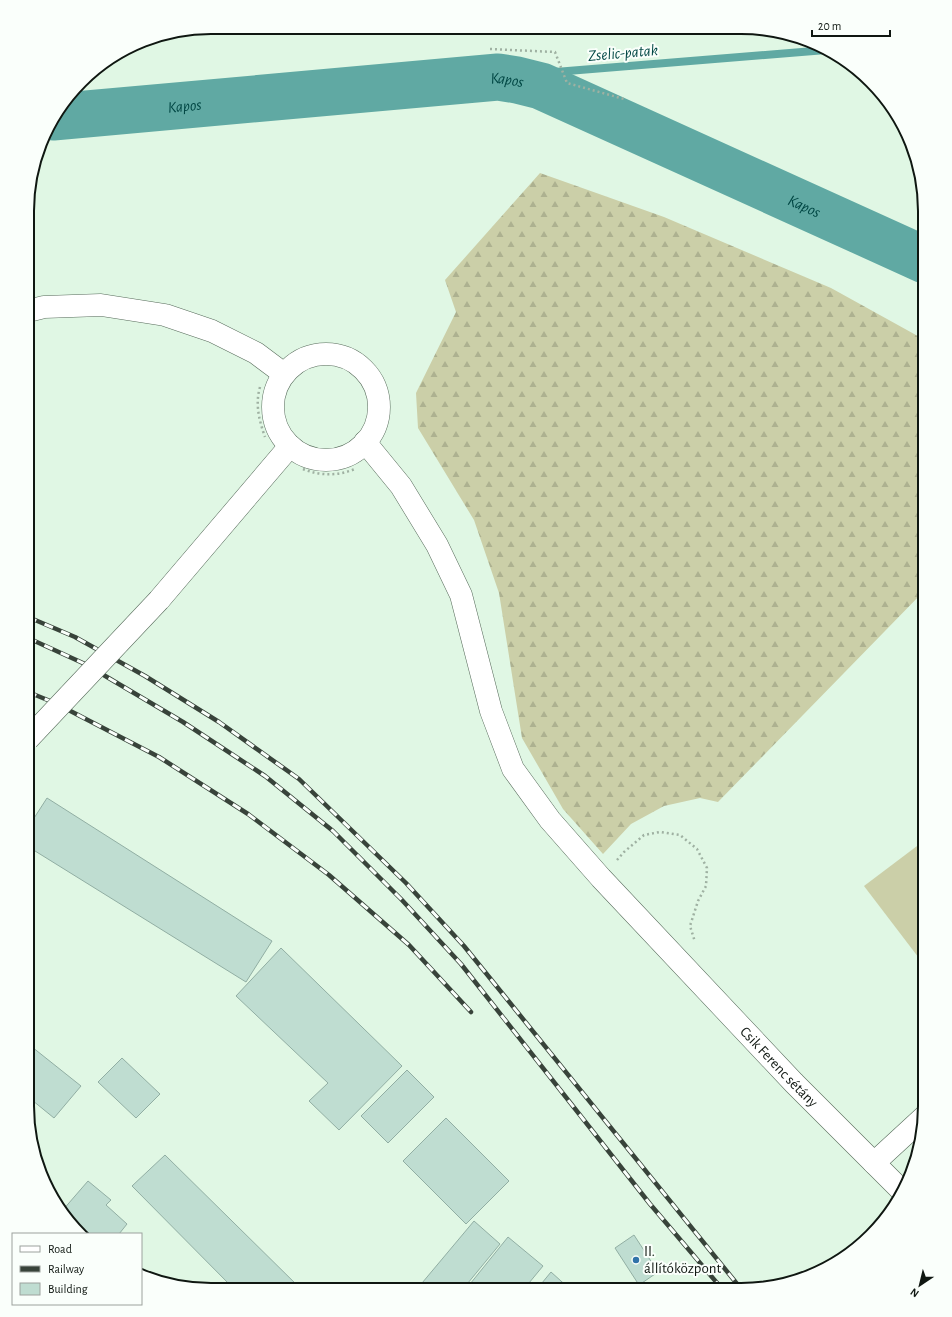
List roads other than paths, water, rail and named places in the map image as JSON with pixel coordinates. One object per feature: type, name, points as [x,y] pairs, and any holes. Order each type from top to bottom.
[{"type":"street","points":[[34,310],[44,307],[101,305],[165,315],[212,331],[256,353],[284,374]]},
{"type":"street","points":[[327,353],[345,357],[359,365],[370,377],[378,393],[379,412],[374,429],[366,442],[354,452],[338,459],[321,460],[306,456],[290,446],[278,431],[273,414],[274,397],[278,383],[284,374],[293,365],[308,356],[327,353]]},
{"type":"street","name":"Csik Ferenc sétány","points":[[366,442],[401,486],[437,545],[461,594],[491,711],[513,769],[550,820],[601,878],[794,1084],[898,1187]]},
{"type":"street","points":[[34,733],[159,600],[290,446]]},
{"type":"street","points":[[874,1163],[917,1123]]},
{"type":"waterway","name":"Zselic-patak","points":[[517,80],[543,73],[817,51]]},
{"type":"waterway","name":"Kapos","points":[[62,116],[498,77],[517,80],[541,86],[918,257]]},
{"type":"railway","points":[[34,620],[75,637],[145,676],[219,722],[299,779],[406,883],[464,946],[736,1283]]},
{"type":"railway","points":[[34,641],[85,664],[183,722],[265,776],[333,831],[401,899],[461,964],[650,1204],[717,1283]]},
{"type":"railway","points":[[34,694],[55,703],[159,757],[248,814],[329,875],[409,945],[471,1012]]},
{"type":"place","name":"II. állítóközpont","points":[[636,1260]]}]
